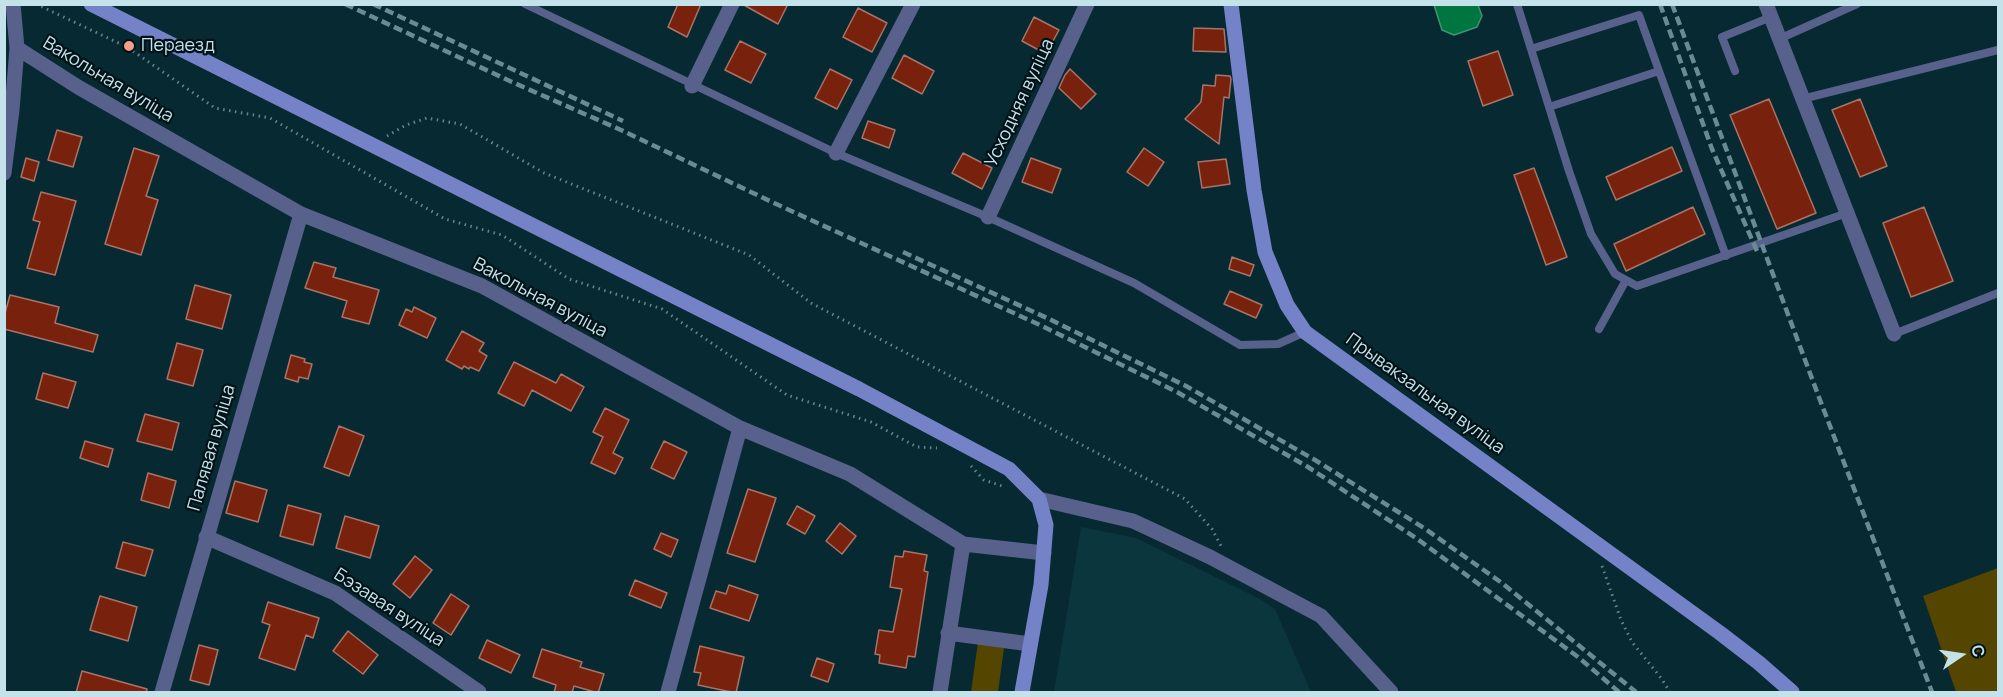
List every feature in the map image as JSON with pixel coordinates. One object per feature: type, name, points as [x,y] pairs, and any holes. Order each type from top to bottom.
[{"type":"main road","points":[[91,4],[859,389],[1009,469],[1039,499],[1046,525],[1041,585],[1022,693]]},
{"type":"main road","name":"Прывакзальная вуліца","points":[[1232,4],[1254,190],[1265,252],[1287,304],[1305,332],[1592,539],[1759,663],[1792,693]]},
{"type":"street","points":[[4,174],[17,48],[13,4]]},
{"type":"street","points":[[692,86],[732,4]]},
{"type":"street","points":[[836,153],[913,4]]},
{"type":"street","name":"Усходняя вуліца","points":[[988,217],[1087,4]]},
{"type":"street","points":[[1768,11],[1894,334]]},
{"type":"street","name":"Вакольная вуліца","points":[[17,48],[78,87],[301,214],[482,286],[740,429],[850,474],[963,544]]},
{"type":"street","name":"Палявая вуліца","points":[[162,693],[301,214]]},
{"type":"street","points":[[668,693],[740,429]]},
{"type":"street","points":[[1039,499],[1133,521],[1322,616],[1391,693]]},
{"type":"street","name":"Бэзавая вуліца","points":[[206,537],[336,593],[479,693]]},
{"type":"street","points":[[940,693],[963,544],[1044,553]]},
{"type":"street","points":[[948,633],[1030,644]]},
{"type":"lane","points":[[525,4],[836,153],[988,217],[1134,283],[1240,345],[1278,344],[1305,332]]},
{"type":"lane","points":[[1517,4],[1591,234],[1615,274],[1637,286],[1847,213]]},
{"type":"lane","points":[[1779,39],[1857,4]]},
{"type":"lane","points":[[1735,71],[1722,37],[1768,11]]},
{"type":"lane","points":[[1531,48],[1639,15],[1726,256]]},
{"type":"lane","points":[[1802,99],[1998,50]]},
{"type":"lane","points":[[1549,107],[1659,71]]},
{"type":"lane","points":[[1599,329],[1626,280]]},
{"type":"lane","points":[[1894,334],[1998,293]]},
{"type":"path","points":[[36,4],[128,47],[215,108],[270,118],[445,219],[502,235],[569,279],[662,309],[787,395],[871,422],[917,447],[945,448]]},
{"type":"path","points":[[371,145],[406,125],[427,118],[460,124],[544,173],[749,255],[811,303],[1185,499],[1212,529],[1235,571]]},
{"type":"path","points":[[969,464],[984,480],[1006,488]]},
{"type":"path","points":[[1592,539],[1621,621],[1632,642],[1670,693]]},
{"type":"shaded area","points":[[1434,5],[1478,5],[1482,16],[1477,27],[1454,35],[1442,30]]},
{"type":"shaded area","points":[[1081,527],[1136,538],[1260,599],[1275,609],[1311,692],[1054,692]]},
{"type":"shaded area","points":[[1998,568],[1998,692],[1956,692],[1923,596]]},
{"type":"shaded area","points":[[978,642],[1004,648],[998,692],[971,692]]},
{"type":"building","points":[[678,4],[701,4],[687,37],[668,27]]},
{"type":"building","points":[[742,4],[788,4],[778,24]]},
{"type":"building","points":[[858,8],[887,23],[872,52],[843,37]]},
{"type":"building","points":[[1034,17],[1059,30],[1046,54],[1022,41]]},
{"type":"building","points":[[1194,28],[1224,29],[1226,52],[1193,51]]},
{"type":"building","points":[[740,41],[766,54],[751,83],[725,70]]},
{"type":"building","points":[[1498,51],[1513,95],[1483,106],[1468,61]]},
{"type":"building","points":[[904,55],[934,71],[922,94],[892,78]]},
{"type":"building","points":[[830,69],[852,80],[837,109],[815,98]]},
{"type":"building","points":[[1070,69],[1096,94],[1081,109],[1059,88]]},
{"type":"building","points":[[1216,75],[1230,76],[1231,79],[1229,98],[1224,97],[1219,144],[1185,119],[1201,102],[1203,85],[1215,86]]},
{"type":"building","points":[[1769,99],[1816,213],[1777,229],[1730,115]]},
{"type":"building","points":[[1860,99],[1887,166],[1860,177],[1832,110]]},
{"type":"building","points":[[868,121],[895,130],[889,148],[862,138]]},
{"type":"building","points":[[57,130],[82,137],[73,167],[48,160]]},
{"type":"building","points":[[1672,147],[1682,171],[1616,200],[1606,177]]},
{"type":"building","points":[[134,148],[159,156],[146,196],[158,200],[141,255],[105,244]]},
{"type":"building","points":[[1144,148],[1164,162],[1148,186],[1127,172]]},
{"type":"building","points":[[963,153],[992,168],[982,189],[952,173]]},
{"type":"building","points":[[26,158],[39,162],[34,181],[21,177]]},
{"type":"building","points":[[1031,158],[1061,169],[1052,193],[1022,182]]},
{"type":"building","points":[[1226,159],[1230,184],[1202,188],[1198,162]]},
{"type":"building","points":[[1534,168],[1567,257],[1546,265],[1514,175]]},
{"type":"building","points":[[41,192],[76,201],[55,275],[27,268],[40,222],[33,220]]},
{"type":"building","points":[[1693,207],[1705,234],[1626,271],[1614,244]]},
{"type":"building","points":[[1924,207],[1953,281],[1911,297],[1883,223]]},
{"type":"building","points":[[1232,257],[1254,265],[1250,276],[1229,269]]},
{"type":"building","points":[[314,262],[336,268],[333,277],[379,290],[369,324],[342,317],[347,301],[305,288]]},
{"type":"building","points":[[195,285],[231,295],[222,329],[186,319]]},
{"type":"building","points":[[1230,291],[1262,305],[1256,318],[1224,304]]},
{"type":"building","points":[[10,295],[59,307],[55,323],[98,335],[93,352],[4,329],[4,317]]},
{"type":"building","points":[[414,307],[436,318],[427,338],[399,325],[406,309],[412,312]]},
{"type":"building","points":[[462,331],[484,343],[479,351],[487,356],[479,371],[464,366],[462,369],[446,360]]},
{"type":"building","points":[[177,343],[203,350],[193,386],[167,379]]},
{"type":"building","points":[[291,355],[305,359],[304,362],[312,364],[308,379],[299,377],[298,382],[285,378]]},
{"type":"building","points":[[514,362],[556,383],[561,374],[584,387],[571,411],[532,390],[524,406],[498,393]]},
{"type":"building","points":[[43,373],[76,382],[68,408],[36,399]]},
{"type":"building","points":[[605,408],[629,420],[613,453],[623,458],[615,474],[591,463],[603,437],[593,432]]},
{"type":"building","points":[[145,414],[179,423],[172,450],[137,441]]},
{"type":"building","points":[[339,426],[364,436],[349,476],[324,467]]},
{"type":"building","points":[[85,441],[113,449],[108,467],[80,458]]},
{"type":"building","points":[[664,441],[687,452],[674,479],[651,468]]},
{"type":"building","points":[[148,473],[176,481],[169,508],[141,500]]},
{"type":"building","points":[[235,481],[267,490],[258,522],[226,513]]},
{"type":"building","points":[[748,489],[776,498],[755,562],[727,553]]},
{"type":"building","points":[[288,505],[321,514],[313,545],[280,536]]},
{"type":"building","points":[[797,506],[815,516],[805,534],[787,524]]},
{"type":"building","points":[[345,516],[379,526],[370,558],[336,548]]},
{"type":"building","points":[[840,523],[856,536],[842,554],[826,541]]},
{"type":"building","points":[[661,533],[678,540],[671,557],[654,549]]},
{"type":"building","points":[[123,542],[153,550],[145,576],[116,568]]},
{"type":"building","points":[[904,551],[927,555],[924,571],[928,572],[915,657],[908,656],[906,668],[879,663],[880,655],[875,654],[879,630],[893,632],[902,589],[890,587],[895,556],[903,557]]},
{"type":"building","points":[[415,556],[432,570],[410,598],[393,584]]},
{"type":"building","points":[[635,580],[667,593],[661,608],[629,595]]},
{"type":"building","points":[[729,585],[758,595],[749,621],[710,608],[716,591],[726,594]]},
{"type":"building","points":[[451,594],[469,606],[451,635],[433,623]]},
{"type":"building","points":[[100,596],[137,607],[128,641],[90,630]]},
{"type":"building","points":[[268,602],[319,618],[313,638],[306,635],[295,670],[259,658],[270,625],[262,622]]},
{"type":"building","points":[[348,631],[378,655],[363,674],[333,651]]},
{"type":"building","points":[[487,640],[520,655],[511,673],[479,658]]},
{"type":"building","points":[[199,645],[218,650],[209,685],[190,680]]},
{"type":"building","points":[[700,646],[744,657],[736,693],[698,685],[701,673],[694,672]]},
{"type":"building","points":[[542,649],[582,662],[580,667],[604,674],[598,693],[574,686],[572,693],[554,693],[556,685],[533,677]]},
{"type":"building","points":[[817,658],[834,664],[828,682],[811,676]]},
{"type":"building","points":[[82,671],[147,689],[146,693],[76,693]]},
{"type":"railway","points":[[345,4],[1042,326],[1177,392],[1308,467],[1416,538],[1578,657],[1619,692]]},
{"type":"railway","points":[[373,4],[623,121]]},
{"type":"railway","points":[[1660,4],[1712,149],[1757,251]]},
{"type":"railway","points":[[1672,4],[1932,692]]},
{"type":"railway","points":[[903,252],[1047,318],[1186,386],[1315,460],[1424,528],[1502,583],[1636,692]]},
{"type":"place","name":"Пераезд","points":[[129,46]]}]
